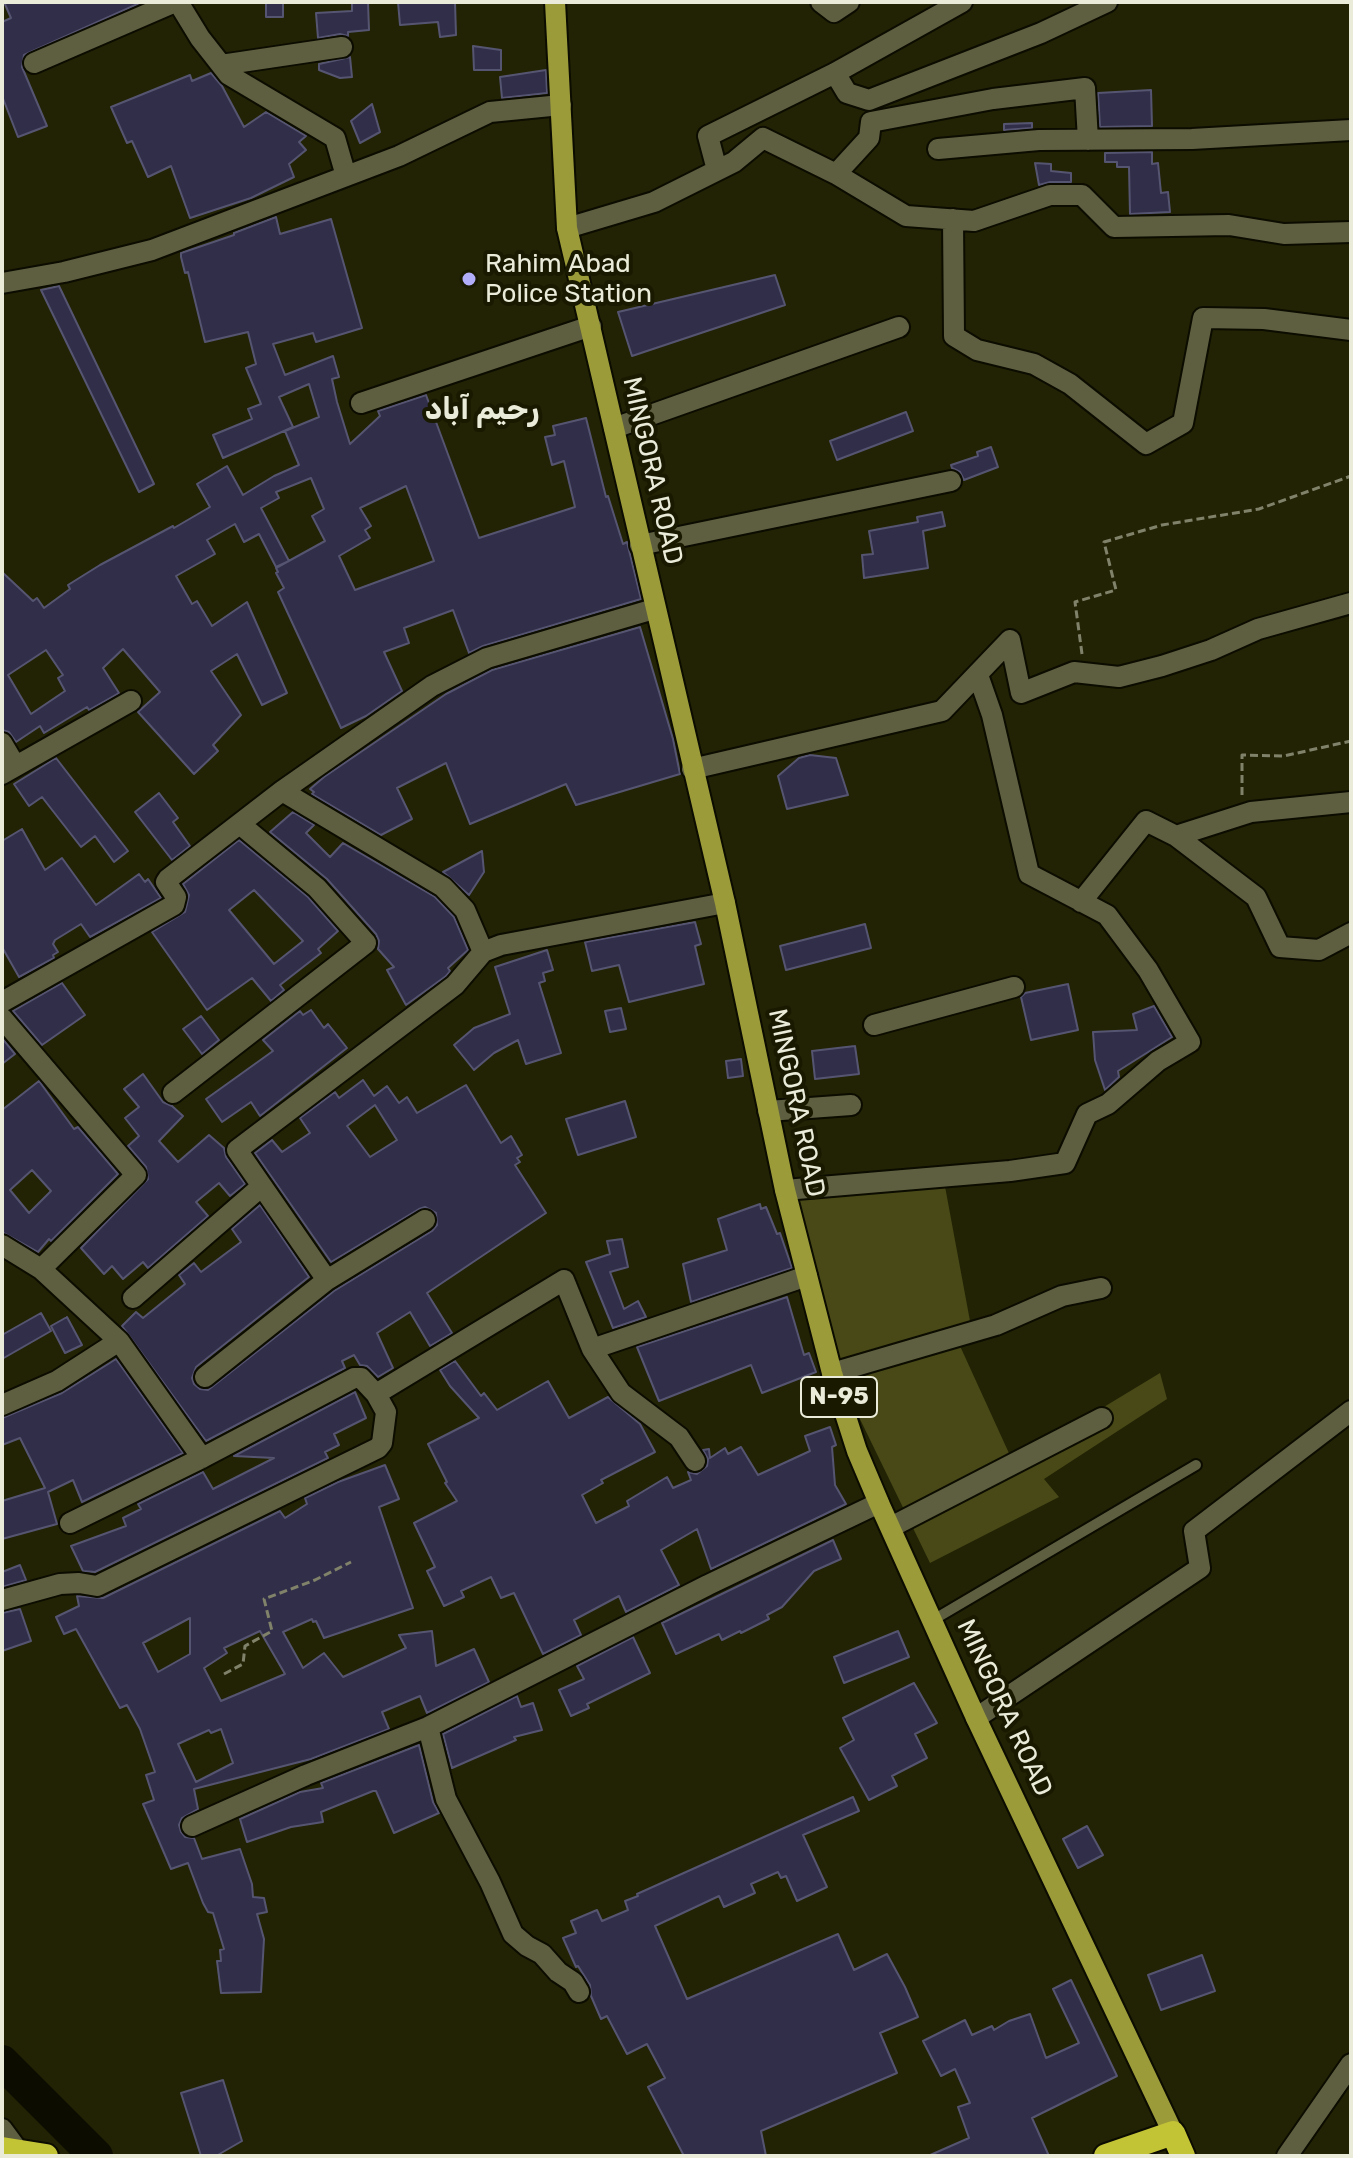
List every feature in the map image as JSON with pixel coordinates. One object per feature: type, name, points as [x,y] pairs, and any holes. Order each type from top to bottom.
[{"type":"highway","points":[[1106,2156],[1173,2133]]},
{"type":"highway","name":"MINGORA ROAD","points":[[1173,2133],[1183,2156]]},
{"type":"main road","name":"MINGORA ROAD","points":[[555,2],[567,228],[725,903],[785,1190],[832,1373],[857,1451],[879,1503],[976,1718],[1173,2133]]},
{"type":"street","points":[[34,63],[176,2],[229,75],[335,138],[346,176]]},
{"type":"street","points":[[821,2],[834,12],[849,2]]},
{"type":"street","points":[[717,170],[708,136],[835,73],[962,2]]},
{"type":"street","points":[[835,73],[847,93],[869,100],[1041,33],[1107,2]]},
{"type":"street","points":[[221,65],[342,47]]},
{"type":"street","points":[[836,174],[869,138],[871,122],[993,99],[1085,88],[1088,140]]},
{"type":"street","points":[[2,283],[64,272],[152,250],[399,156],[490,112],[561,105]]},
{"type":"street","points":[[938,149],[1039,140],[1250,137],[1351,130]]},
{"type":"street","points":[[567,228],[654,202],[734,162],[763,138],[836,174],[906,216],[974,221],[1050,195],[1082,195],[1114,227],[1229,225],[1284,234],[1351,232]]},
{"type":"street","points":[[953,219],[954,336],[977,350],[1034,364],[1070,384],[1146,444],[1183,423],[1203,318],[1264,319],[1351,330]]},
{"type":"street","points":[[361,403],[591,326]]},
{"type":"street","points":[[614,428],[899,327]]},
{"type":"street","points":[[640,545],[951,481]]},
{"type":"street","points":[[692,769],[942,711],[1010,640],[1021,693],[1074,672],[1119,677],[1211,650],[1258,629],[1351,603]]},
{"type":"street","points":[[2,1002],[174,905],[176,897],[167,885],[168,879],[282,791],[432,686],[487,658],[654,609]]},
{"type":"street","points":[[785,1190],[1010,1171],[1065,1163],[1087,1114],[1108,1104],[1158,1061],[1190,1042],[1148,970],[1107,915],[1029,874],[996,729],[978,675]]},
{"type":"street","points":[[2,743],[8,769],[131,701]]},
{"type":"street","points":[[282,791],[443,887],[465,910],[483,952]]},
{"type":"street","points":[[1176,836],[1242,815],[1351,802]]},
{"type":"street","points":[[1081,902],[1146,821],[1176,836],[1256,897],[1280,947],[1319,950],[1351,933]]},
{"type":"street","points":[[173,1093],[366,943],[317,888],[241,825]]},
{"type":"street","points":[[327,1280],[237,1150],[455,985],[483,952],[501,945],[725,903]]},
{"type":"street","points":[[874,1025],[1014,987]]},
{"type":"street","points":[[2,1018],[136,1175],[41,1269]]},
{"type":"street","points":[[768,1111],[851,1105]]},
{"type":"street","points":[[133,1298],[262,1186]]},
{"type":"street","points":[[205,1377],[327,1280],[425,1220]]},
{"type":"street","points":[[2,1245],[41,1269],[119,1341],[202,1458]]},
{"type":"street","points":[[592,1349],[807,1276]]},
{"type":"street","points":[[376,1394],[564,1280],[592,1349],[621,1393],[679,1437],[695,1461]]},
{"type":"street","points":[[832,1373],[996,1325],[1062,1296],[1101,1288]]},
{"type":"street","points":[[2,1405],[57,1381],[119,1341]]},
{"type":"street","points":[[2,1600],[60,1584],[97,1586],[378,1448],[382,1443],[386,1412],[376,1394],[361,1378],[354,1378],[70,1523]]},
{"type":"street","points":[[976,1718],[1200,1568],[1194,1531],[1351,1411]]},
{"type":"street","points":[[891,1527],[1102,1418]]},
{"type":"street","points":[[192,1826],[306,1775],[428,1727],[708,1585],[879,1503]]},
{"type":"street","points":[[428,1727],[446,1799],[490,1882],[513,1934],[542,1954],[558,1972],[573,1982],[579,1992]]},
{"type":"street","points":[[1287,2156],[1351,2064]]},
{"type":"street","points":[[2,2129],[24,2153]]},
{"type":"lane","points":[[933,1620],[1196,1465]]},
{"type":"path","points":[[1084,673],[1075,602],[1116,590],[1104,542],[1162,525],[1259,509],[1351,476]]},
{"type":"path","points":[[1242,815],[1242,755],[1284,756],[1351,741]]},
{"type":"path","points":[[224,1674],[243,1664],[245,1646],[272,1631],[264,1599],[315,1580],[351,1562]]},
{"type":"shaded area","points":[[944,1181],[970,1321],[955,1335],[1013,1462],[1160,1373],[1167,1399],[1044,1479],[1059,1497],[930,1563],[857,1413],[785,1190]]},
{"type":"building","points":[[4,2],[142,2],[24,55],[22,67],[47,126],[18,137],[2,96],[2,22],[11,18]]},
{"type":"building","points":[[266,2],[283,2],[283,17],[266,17]]},
{"type":"building","points":[[352,2],[368,2],[369,30],[348,32],[348,36],[340,34],[318,38],[316,13],[352,11]]},
{"type":"building","points":[[398,2],[455,2],[456,35],[440,37],[438,22],[400,25]]},
{"type":"building","points":[[473,46],[501,50],[501,70],[474,70]]},
{"type":"building","points":[[350,57],[352,77],[340,78],[319,70],[319,64]]},
{"type":"building","points":[[546,70],[547,93],[502,98],[500,77]]},
{"type":"building","points":[[211,73],[222,86],[244,127],[266,112],[306,136],[299,142],[306,150],[289,164],[294,177],[251,198],[190,218],[171,166],[148,177],[132,141],[127,143],[111,107],[190,75],[192,81]]},
{"type":"building","points":[[1151,90],[1152,126],[1100,127],[1098,93]]},
{"type":"building","points":[[372,104],[380,132],[360,143],[351,121]]},
{"type":"building","points":[[1032,123],[1032,128],[1004,130],[1004,124]]},
{"type":"building","points":[[1152,152],[1152,164],[1158,163],[1161,193],[1168,192],[1170,212],[1130,214],[1129,167],[1117,167],[1117,162],[1105,162],[1105,153]]},
{"type":"building","points":[[1035,163],[1051,164],[1051,171],[1071,173],[1071,182],[1039,185]]},
{"type":"building","points":[[276,217],[280,234],[331,219],[362,328],[316,342],[313,333],[273,344],[285,375],[333,356],[339,377],[332,379],[350,444],[380,416],[378,411],[426,395],[479,538],[575,507],[564,461],[552,465],[545,437],[555,435],[553,426],[586,418],[606,497],[623,544],[627,542],[641,599],[483,646],[469,653],[453,610],[404,628],[409,643],[384,652],[402,691],[366,716],[341,728],[278,592],[284,588],[276,568],[287,562],[276,567],[259,534],[244,542],[235,524],[207,540],[215,554],[176,576],[192,604],[197,601],[212,626],[247,602],[287,693],[262,705],[237,654],[211,671],[241,715],[213,745],[218,751],[194,774],[138,712],[160,692],[123,649],[103,668],[119,693],[89,710],[87,707],[44,733],[40,726],[16,742],[9,732],[2,730],[2,572],[33,601],[37,598],[44,608],[70,589],[68,585],[100,565],[210,507],[197,484],[227,466],[243,495],[299,465],[285,431],[319,417],[309,384],[279,397],[293,427],[223,458],[213,435],[252,419],[248,409],[261,404],[246,368],[256,364],[248,332],[205,342],[181,253]],"holes":[[[311,478],[324,509],[312,516],[325,541],[289,561],[261,508],[279,498],[276,492]],[[406,486],[434,561],[355,590],[339,556],[370,538],[365,530],[371,526],[360,508]],[[46,650],[63,675],[58,678],[65,691],[31,714],[8,675]]]},
{"type":"building","points":[[775,275],[785,305],[632,356],[618,312]]},
{"type":"building","points":[[59,286],[154,484],[139,492],[41,290]]},
{"type":"building","points":[[906,412],[913,431],[837,460],[830,441]]},
{"type":"building","points":[[991,447],[998,467],[964,480],[960,472],[952,468],[951,465],[978,456],[977,452]]},
{"type":"building","points":[[942,512],[945,526],[923,531],[928,568],[864,578],[862,555],[873,554],[869,531],[918,522],[917,517]]},
{"type":"building","points":[[640,627],[673,739],[680,774],[576,805],[566,784],[470,824],[446,763],[397,788],[412,819],[381,835],[312,794],[314,792],[310,789],[324,777],[446,694],[492,670]]},
{"type":"building","points":[[810,755],[836,758],[848,795],[787,809],[778,776],[799,758]]},
{"type":"building","points":[[56,758],[128,851],[114,862],[95,836],[81,847],[42,797],[29,806],[14,784]]},
{"type":"building","points":[[159,793],[178,818],[173,822],[190,846],[172,860],[135,812]]},
{"type":"building","points":[[293,812],[314,825],[306,833],[330,857],[343,843],[435,897],[454,917],[468,950],[448,968],[450,971],[446,976],[406,1005],[387,970],[394,967],[378,949],[376,934],[327,879],[270,832]]},
{"type":"building","points":[[22,829],[45,870],[62,858],[96,905],[139,874],[145,882],[148,879],[161,898],[90,937],[81,924],[55,940],[53,944],[58,952],[53,955],[54,958],[19,977],[2,947],[2,841]]},
{"type":"building","points":[[239,840],[308,897],[338,931],[318,949],[321,953],[280,985],[284,990],[271,1001],[252,978],[207,1010],[152,932],[185,912],[189,895],[183,884]],"holes":[[[254,890],[303,941],[274,964],[229,910]]]},
{"type":"building","points":[[482,851],[484,872],[469,895],[443,872]]},
{"type":"building","points":[[695,922],[701,944],[695,946],[704,984],[629,1002],[619,965],[592,971],[585,942]]},
{"type":"building","points":[[865,924],[871,948],[786,970],[780,946]]},
{"type":"building","points":[[547,950],[553,970],[543,973],[545,981],[539,983],[561,1053],[526,1064],[518,1040],[494,1053],[474,1070],[454,1045],[474,1028],[510,1014],[495,967]]},
{"type":"building","points":[[62,983],[85,1015],[42,1045],[13,1011]]},
{"type":"building","points":[[1068,984],[1078,1030],[1031,1040],[1021,997],[1025,993]]},
{"type":"building","points":[[1154,1006],[1172,1037],[1118,1071],[1119,1077],[1105,1090],[1095,1060],[1093,1032],[1137,1030],[1133,1014]]},
{"type":"building","points":[[621,1008],[626,1029],[610,1032],[605,1011]]},
{"type":"building","points":[[311,1010],[324,1028],[328,1024],[347,1048],[260,1116],[251,1102],[222,1122],[206,1099],[273,1051],[263,1040],[300,1011],[303,1015]]},
{"type":"building","points":[[201,1016],[219,1040],[202,1054],[183,1029]]},
{"type":"building","points":[[2,1038],[15,1054],[2,1064]]},
{"type":"building","points":[[855,1046],[859,1074],[815,1079],[812,1051]]},
{"type":"building","points":[[741,1059],[743,1076],[728,1078],[726,1061]]},
{"type":"building","points":[[143,1074],[163,1102],[183,1116],[159,1141],[178,1162],[209,1135],[224,1148],[226,1157],[245,1184],[230,1196],[219,1183],[196,1202],[208,1216],[148,1268],[143,1262],[123,1279],[112,1266],[104,1274],[81,1248],[148,1179],[146,1167],[128,1146],[139,1136],[125,1118],[139,1107],[124,1089]]},
{"type":"building","points":[[363,1080],[374,1096],[387,1086],[399,1103],[407,1097],[417,1113],[466,1085],[501,1143],[511,1136],[522,1155],[515,1165],[546,1213],[427,1293],[452,1333],[430,1346],[410,1312],[377,1333],[393,1368],[378,1377],[367,1366],[360,1365],[354,1355],[342,1361],[345,1368],[206,1441],[122,1326],[136,1312],[143,1318],[185,1284],[179,1275],[194,1263],[201,1272],[241,1242],[232,1229],[260,1205],[309,1277],[196,1367],[192,1378],[194,1384],[208,1390],[334,1291],[437,1225],[436,1213],[425,1207],[419,1209],[331,1262],[255,1153],[272,1140],[282,1152],[310,1133],[300,1118],[335,1092],[339,1098]],"holes":[[[375,1105],[397,1140],[370,1157],[347,1126]]]},
{"type":"building","points":[[39,1081],[74,1129],[78,1127],[118,1174],[38,1252],[2,1232],[2,1110]],"holes":[[[32,1170],[51,1191],[29,1213],[10,1190]]]},
{"type":"building","points":[[625,1101],[636,1137],[578,1155],[566,1119]]},
{"type":"building","points":[[760,1204],[761,1209],[766,1207],[777,1234],[780,1233],[792,1268],[691,1302],[683,1264],[727,1250],[718,1219]]},
{"type":"building","points":[[622,1239],[628,1267],[610,1272],[624,1309],[638,1301],[646,1317],[613,1328],[586,1262],[610,1254],[607,1241]]},
{"type":"building","points":[[787,1297],[804,1355],[809,1353],[816,1372],[762,1393],[751,1365],[659,1401],[637,1347]]},
{"type":"building","points":[[41,1313],[51,1331],[2,1359],[2,1335]]},
{"type":"building","points":[[67,1317],[82,1345],[65,1353],[51,1326]]},
{"type":"building","points":[[116,1359],[183,1453],[82,1502],[73,1480],[48,1492],[57,1524],[2,1539],[2,1501],[45,1488],[20,1438],[2,1445],[2,1418],[62,1393]]},
{"type":"building","points":[[455,1361],[481,1396],[484,1393],[497,1410],[548,1381],[569,1418],[608,1397],[640,1424],[655,1452],[601,1480],[603,1483],[582,1495],[596,1523],[629,1506],[627,1501],[667,1477],[673,1488],[691,1480],[688,1472],[697,1474],[707,1466],[708,1459],[703,1450],[709,1449],[710,1458],[725,1448],[728,1454],[741,1447],[758,1475],[810,1451],[805,1436],[830,1427],[836,1445],[832,1447],[835,1485],[846,1504],[711,1569],[697,1529],[661,1550],[679,1585],[626,1612],[619,1596],[574,1620],[581,1635],[543,1654],[514,1593],[501,1598],[491,1577],[461,1591],[464,1597],[444,1606],[427,1571],[435,1567],[414,1523],[457,1501],[445,1483],[428,1444],[479,1418],[440,1370]]},
{"type":"building","points":[[355,1392],[366,1418],[334,1434],[339,1445],[325,1452],[328,1458],[95,1572],[83,1571],[71,1546],[126,1526],[123,1518],[141,1509],[138,1504],[203,1472],[213,1489],[274,1458],[234,1456]]},
{"type":"building","points":[[385,1465],[399,1499],[379,1507],[413,1608],[324,1638],[312,1619],[283,1632],[303,1668],[324,1653],[343,1677],[406,1648],[399,1635],[432,1631],[436,1666],[474,1649],[489,1682],[427,1713],[420,1696],[382,1712],[389,1729],[311,1759],[194,1789],[198,1809],[182,1818],[179,1825],[181,1832],[185,1837],[194,1838],[202,1859],[240,1849],[252,1884],[253,1897],[264,1898],[267,1912],[257,1914],[264,1939],[261,1992],[221,1993],[217,1961],[221,1961],[220,1950],[224,1949],[213,1913],[208,1912],[203,1903],[188,1863],[171,1869],[143,1804],[154,1800],[146,1775],[155,1772],[140,1729],[127,1705],[120,1708],[76,1629],[64,1634],[56,1617],[79,1606],[77,1596],[103,1598],[280,1511],[285,1518],[307,1504],[305,1498]],"holes":[[[190,1618],[190,1654],[158,1672],[143,1643]],[[260,1631],[285,1674],[221,1701],[204,1668],[227,1653],[224,1648]],[[221,1729],[233,1763],[196,1782],[178,1744],[209,1730],[211,1733]]]},
{"type":"building","points":[[833,1540],[841,1559],[814,1571],[782,1607],[767,1615],[769,1619],[722,1640],[719,1634],[676,1654],[662,1623]]},
{"type":"building","points":[[20,1565],[26,1580],[2,1587],[2,1572]]},
{"type":"building","points":[[20,1609],[31,1641],[2,1651],[2,1613]]},
{"type":"building","points":[[898,1631],[909,1657],[844,1683],[834,1657]]},
{"type":"building","points":[[633,1637],[650,1673],[587,1704],[589,1708],[571,1716],[559,1690],[584,1679],[577,1666]]},
{"type":"building","points":[[914,1683],[937,1723],[915,1734],[927,1758],[892,1776],[897,1786],[869,1800],[840,1748],[854,1740],[843,1718]]},
{"type":"building","points":[[517,1696],[521,1707],[533,1703],[542,1730],[514,1737],[516,1740],[452,1768],[443,1734]]},
{"type":"building","points":[[419,1745],[433,1802],[439,1813],[394,1833],[376,1791],[373,1791],[321,1812],[323,1822],[291,1827],[247,1842],[240,1819],[300,1792],[323,1788],[321,1783]]},
{"type":"building","points":[[853,1797],[859,1811],[803,1835],[827,1887],[797,1901],[786,1876],[781,1878],[778,1872],[751,1884],[755,1893],[724,1907],[719,1896],[655,1926],[687,1999],[838,1934],[854,1970],[887,1954],[918,2017],[880,2033],[897,2073],[761,2131],[766,2156],[684,2156],[648,2087],[665,2078],[647,2044],[627,2054],[607,2016],[601,2019],[591,1996],[590,1985],[576,1967],[563,1938],[576,1933],[571,1921],[597,1910],[602,1921],[628,1910],[625,1901],[637,1894]]},
{"type":"building","points":[[1087,1826],[1103,1855],[1078,1868],[1063,1839]]},
{"type":"building","points":[[1202,1955],[1215,1991],[1161,2010],[1148,1975]]},
{"type":"building","points":[[1071,1980],[1117,2076],[1032,2118],[1049,2156],[928,2156],[969,2138],[958,2107],[970,2103],[955,2069],[941,2076],[923,2041],[965,2020],[972,2035],[992,2026],[994,2030],[1030,2014],[1046,2058],[1079,2043],[1053,1989]]},
{"type":"building","points":[[223,2080],[242,2141],[216,2156],[201,2156],[181,2093]]},
{"type":"waterway","points":[[2,2062],[96,2156]]},
{"type":"place","name":"Rahim Abad Police Station","points":[[469,279]]},
{"type":"district","name":"رحیم آباد","points":[[482,410]]}]
